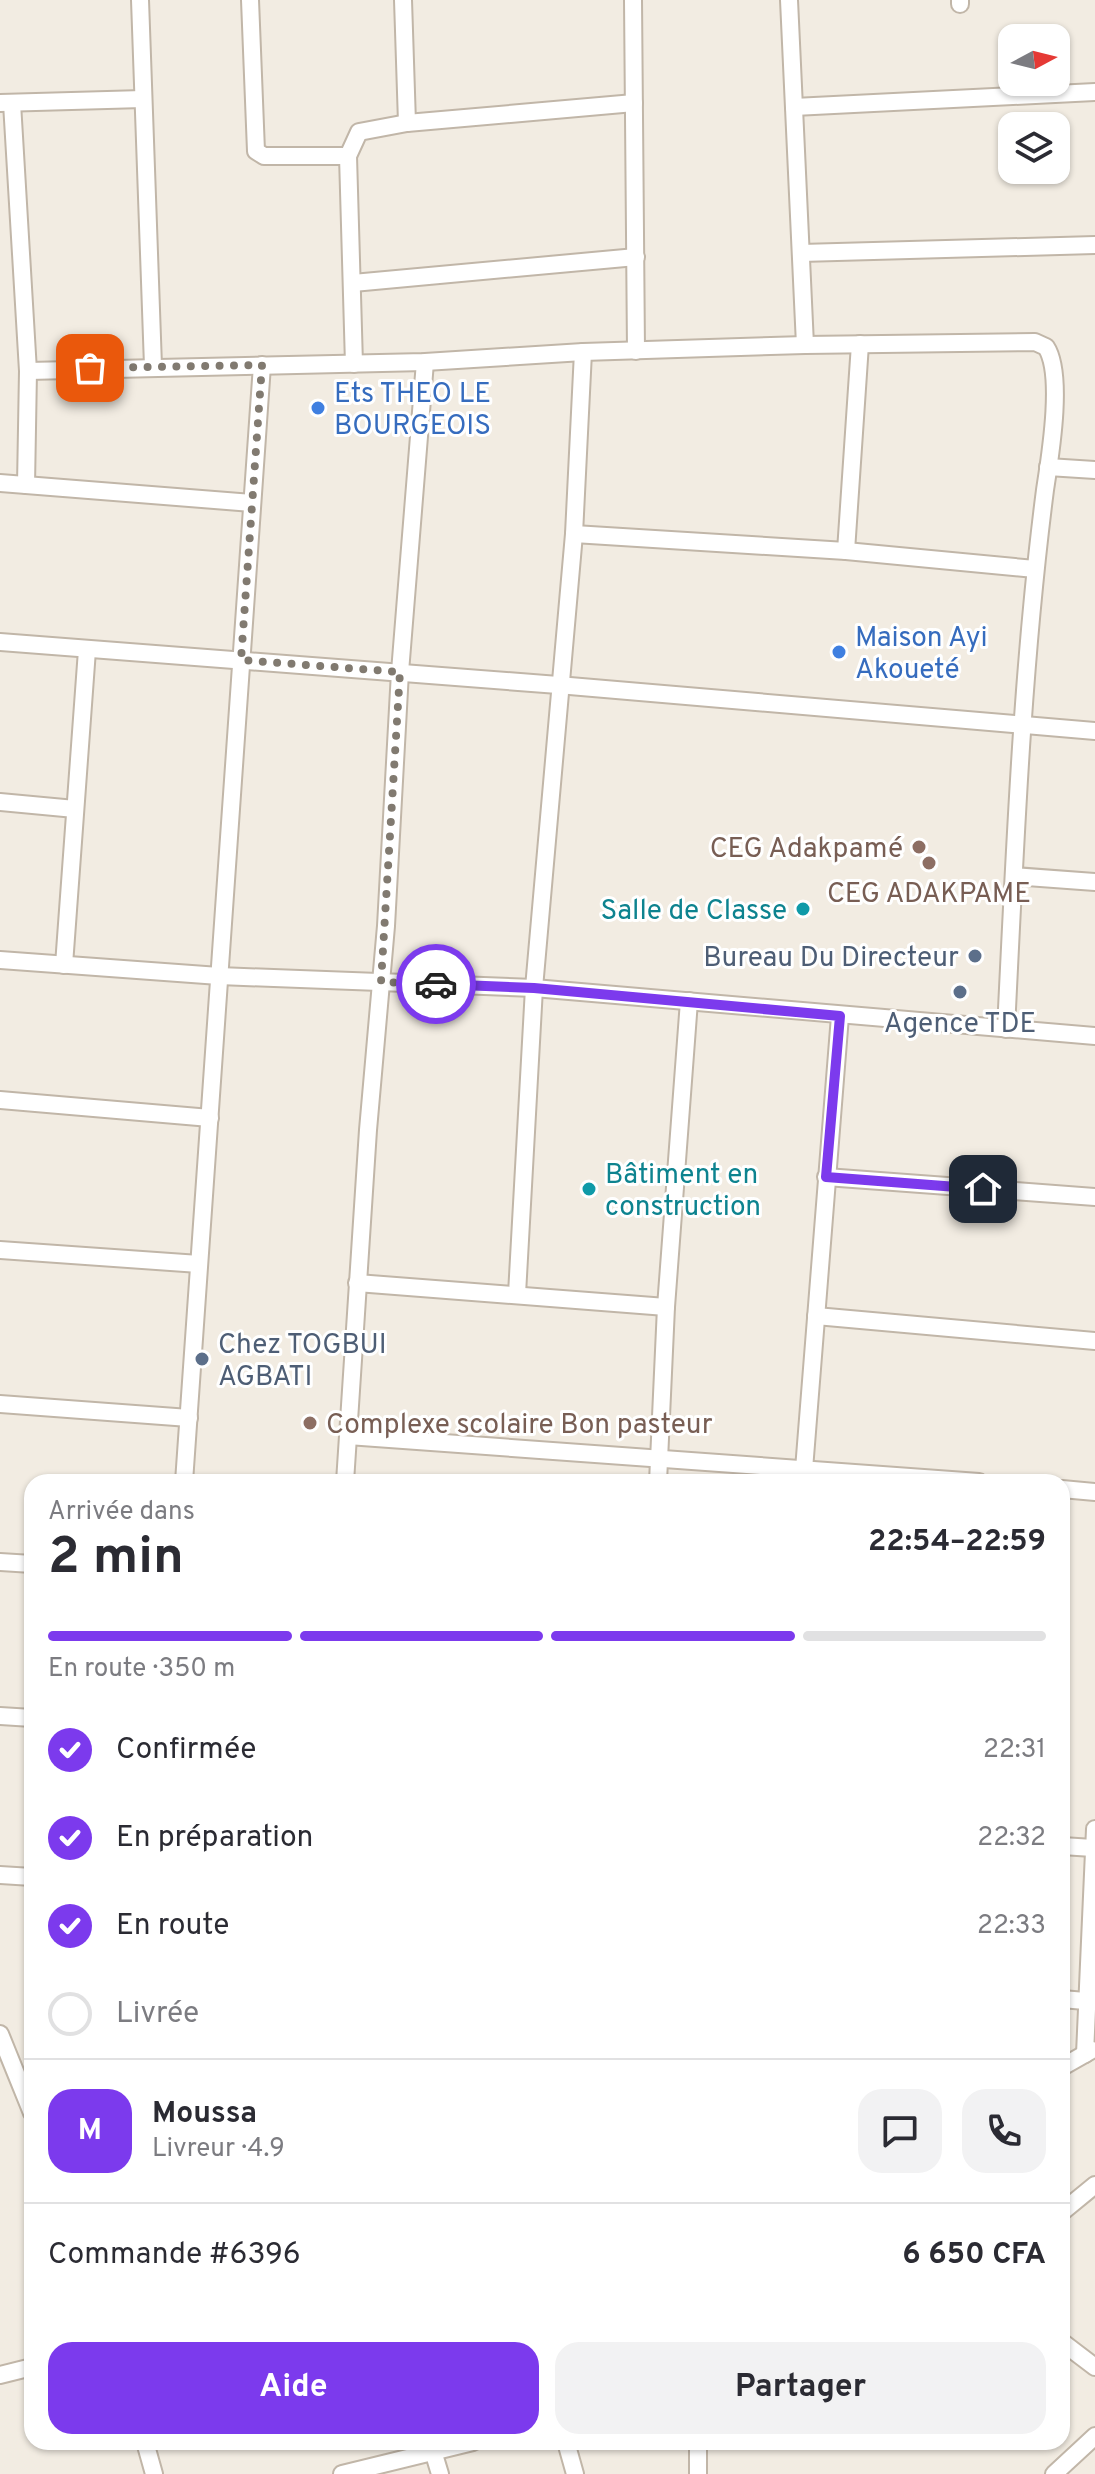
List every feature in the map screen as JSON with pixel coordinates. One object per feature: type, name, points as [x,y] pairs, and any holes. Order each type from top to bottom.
[{"type":"street","points":[[140,0],[153,366]]},
{"type":"street","points":[[250,0],[256,151],[264,156],[348,156]]},
{"type":"street","points":[[403,0],[407,123]]},
{"type":"street","points":[[633,0],[636,351]]},
{"type":"street","points":[[789,0],[805,345]]},
{"type":"street","points":[[794,107],[1095,92]]},
{"type":"street","points":[[26,485],[28,371],[6,103],[143,99]]},
{"type":"street","points":[[354,364],[348,156],[359,132],[407,123],[634,103]]},
{"type":"street","points":[[801,253],[1095,245]]},
{"type":"street","points":[[353,283],[636,257]]},
{"type":"street","points":[[28,371],[425,362],[583,352],[805,345],[1035,342],[1046,347],[1055,367],[1048,467],[1035,569],[1006,1029]]},
{"type":"street","points":[[846,551],[860,344]]},
{"type":"street","points":[[517,1294],[534,988],[558,685],[574,534],[583,352]]},
{"type":"street","points":[[346,1474],[400,672],[425,362]]},
{"type":"street","points":[[185,1474],[262,365]]},
{"type":"street","points":[[1048,467],[1095,470]]},
{"type":"street","points":[[0,483],[252,503]]},
{"type":"street","points":[[574,534],[846,551],[1035,569]]},
{"type":"street","points":[[0,642],[400,672],[1095,731]]},
{"type":"street","points":[[64,965],[87,650]]},
{"type":"street","points":[[0,802],[75,809]]},
{"type":"street","points":[[1014,876],[1095,882]]},
{"type":"street","points":[[0,960],[219,976],[534,988],[1095,1036]]},
{"type":"street","points":[[659,1474],[666,1307],[689,1001]]},
{"type":"street","points":[[804,1474],[840,1016]]},
{"type":"street","points":[[0,1100],[210,1118]]},
{"type":"street","points":[[826,1177],[1095,1197]]},
{"type":"street","points":[[0,1250],[199,1264]]},
{"type":"street","points":[[357,1283],[666,1307]]},
{"type":"street","points":[[816,1316],[1095,1341]]},
{"type":"street","points":[[0,1404],[189,1418]]},
{"type":"street","points":[[348,1436],[794,1474]]},
{"type":"street","points":[[1070,1490],[1095,1492]]},
{"type":"street","points":[[0,1562],[24,1564]]},
{"type":"street","points":[[0,1716],[24,1718]]},
{"type":"street","points":[[1070,2062],[1090,2051],[1085,2001],[1095,1829]]},
{"type":"street","points":[[1070,1847],[1093,1848]]},
{"type":"street","points":[[0,1875],[24,1876]]},
{"type":"street","points":[[1070,2000],[1085,2001]]},
{"type":"street","points":[[0,2034],[24,2093]]},
{"type":"street","points":[[1070,2205],[1095,2185]]},
{"type":"street","points":[[1070,2348],[1095,2367]]},
{"type":"street","points":[[0,2375],[24,2369]]},
{"type":"street","points":[[1054,2474],[1095,2436]]},
{"type":"street","points":[[147,2450],[154,2474]]},
{"type":"street","points":[[342,2474],[437,2450]]},
{"type":"street","points":[[568,2450],[575,2474]]},
{"type":"street","points":[[698,2450],[698,2474],[706,2474]]},
{"type":"street","points":[[433,2451],[440,2474]]},
{"type":"way so far","points":[[90,368],[262,365],[241,660],[400,672],[381,982],[436,984]]},
{"type":"place","name":"Ets THEO LE BOURGEOIS","points":[[318,408]]},
{"type":"place","name":"Maison Ayi Akoueté","points":[[839,652]]},
{"type":"place","name":"CEG Adakpamé","points":[[919,847]]},
{"type":"place","name":"CEG ADAKPAME","points":[[929,863]]},
{"type":"place","name":"Salle de Classe","points":[[803,909]]},
{"type":"place","name":"Bureau Du Directeur","points":[[975,956]]},
{"type":"place","name":"Agence TDE","points":[[960,992]]},
{"type":"place","name":"Bâtiment en construction","points":[[589,1189]]},
{"type":"place","name":"Chez TOGBUI AGBATI","points":[[202,1359]]},
{"type":"place","name":"Complexe scolaire Bon pasteur","points":[[310,1423]]},
{"type":"route","points":[[436,984],[534,988],[840,1016],[826,1177],[983,1189]]}]
